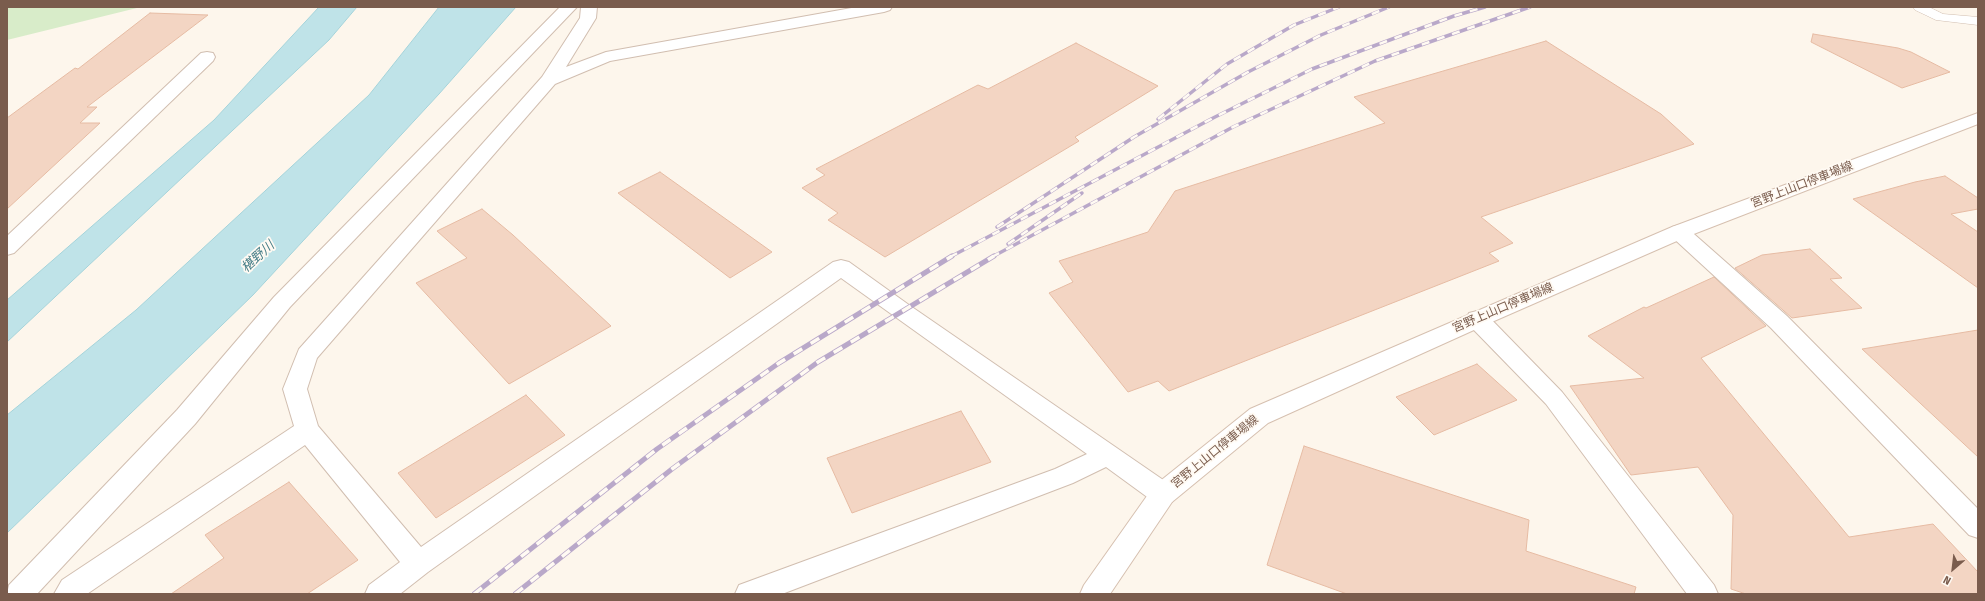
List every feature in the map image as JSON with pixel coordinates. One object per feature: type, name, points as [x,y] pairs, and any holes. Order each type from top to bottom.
[{"type":"street","points":[[19,594],[186,417],[282,302],[569,7]]},
{"type":"street","points":[[418,564],[307,430],[295,390],[307,355],[549,80],[588,18],[589,7]]},
{"type":"street","points":[[549,80],[606,57],[884,7]]},
{"type":"street","points":[[7,248],[45,214],[207,57]]},
{"type":"street","name":"宮野上山口停車場線","points":[[1094,594],[1163,494],[1259,416],[1477,319],[1679,232],[1978,118]]},
{"type":"street","points":[[1679,232],[1779,322],[1978,527]]},
{"type":"street","points":[[380,594],[418,564],[841,267],[901,312],[1163,494]]},
{"type":"street","points":[[1477,319],[1554,398],[1704,594]]},
{"type":"street","points":[[68,594],[72,589],[307,430]]},
{"type":"street","points":[[749,594],[1064,476],[1108,455]]},
{"type":"lane","points":[[1919,7],[1940,17],[1978,21]]},
{"type":"green space","points":[[7,7],[141,7],[7,40]]},
{"type":"water","points":[[319,7],[357,7],[329,40],[7,342],[7,300],[214,120]]},
{"type":"water","name":"椹野川","points":[[439,7],[516,7],[439,94],[253,295],[7,533],[7,415],[136,310],[369,95]]},
{"type":"building","points":[[150,13],[208,15],[87,107],[97,107],[80,123],[100,123],[7,209],[7,118],[75,68],[78,69]]},
{"type":"building","points":[[1813,34],[1898,48],[1911,52],[1950,72],[1902,88],[1811,42]]},
{"type":"building","points":[[1546,41],[1661,114],[1694,144],[1481,217],[1513,243],[1489,253],[1499,261],[1169,391],[1158,381],[1128,392],[1049,293],[1073,282],[1059,261],[1148,232],[1175,191],[1385,123],[1354,97]]},
{"type":"building","points":[[1076,43],[1158,86],[1075,137],[1079,141],[885,257],[828,220],[838,213],[802,188],[825,175],[816,169],[978,85],[988,89]]},
{"type":"building","points":[[660,172],[772,252],[730,278],[618,193]]},
{"type":"building","points":[[1945,176],[1978,198],[1978,209],[1951,214],[1978,232],[1978,288],[1853,199],[1915,182]]},
{"type":"building","points":[[482,209],[513,235],[611,326],[509,384],[416,283],[467,258],[437,231]]},
{"type":"building","points":[[1810,249],[1842,278],[1830,279],[1862,308],[1792,318],[1735,268],[1762,255]]},
{"type":"building","points":[[1714,277],[1766,326],[1701,358],[1849,537],[1933,524],[1978,572],[1978,594],[1746,594],[1731,589],[1733,515],[1698,467],[1631,475],[1570,386],[1644,378],[1588,336],[1644,307],[1646,308]]},
{"type":"building","points":[[1978,330],[1978,457],[1862,349]]},
{"type":"building","points":[[1477,364],[1517,400],[1434,435],[1396,397]]},
{"type":"building","points":[[526,395],[565,435],[436,518],[398,473]]},
{"type":"building","points":[[961,411],[991,462],[852,513],[827,458]]},
{"type":"building","points":[[1304,446],[1529,520],[1526,551],[1636,587],[1634,594],[1347,594],[1267,565]]},
{"type":"building","points":[[289,482],[358,560],[307,594],[171,594],[224,558],[205,535]]},
{"type":"railway","points":[[1158,119],[1227,64],[1294,25],[1339,7]]},
{"type":"railway","points":[[997,227],[1134,137],[1248,72],[1321,35],[1389,7]]},
{"type":"railway","points":[[950,257],[1215,117],[1312,69],[1454,16],[1485,7]]},
{"type":"railway","points":[[992,257],[1233,127],[1375,61],[1530,7]]},
{"type":"railway","points":[[1008,244],[1082,193]]},
{"type":"railway","points":[[474,594],[657,449],[779,363],[952,256]]},
{"type":"railway","points":[[515,594],[672,469],[818,362],[994,256]]}]
